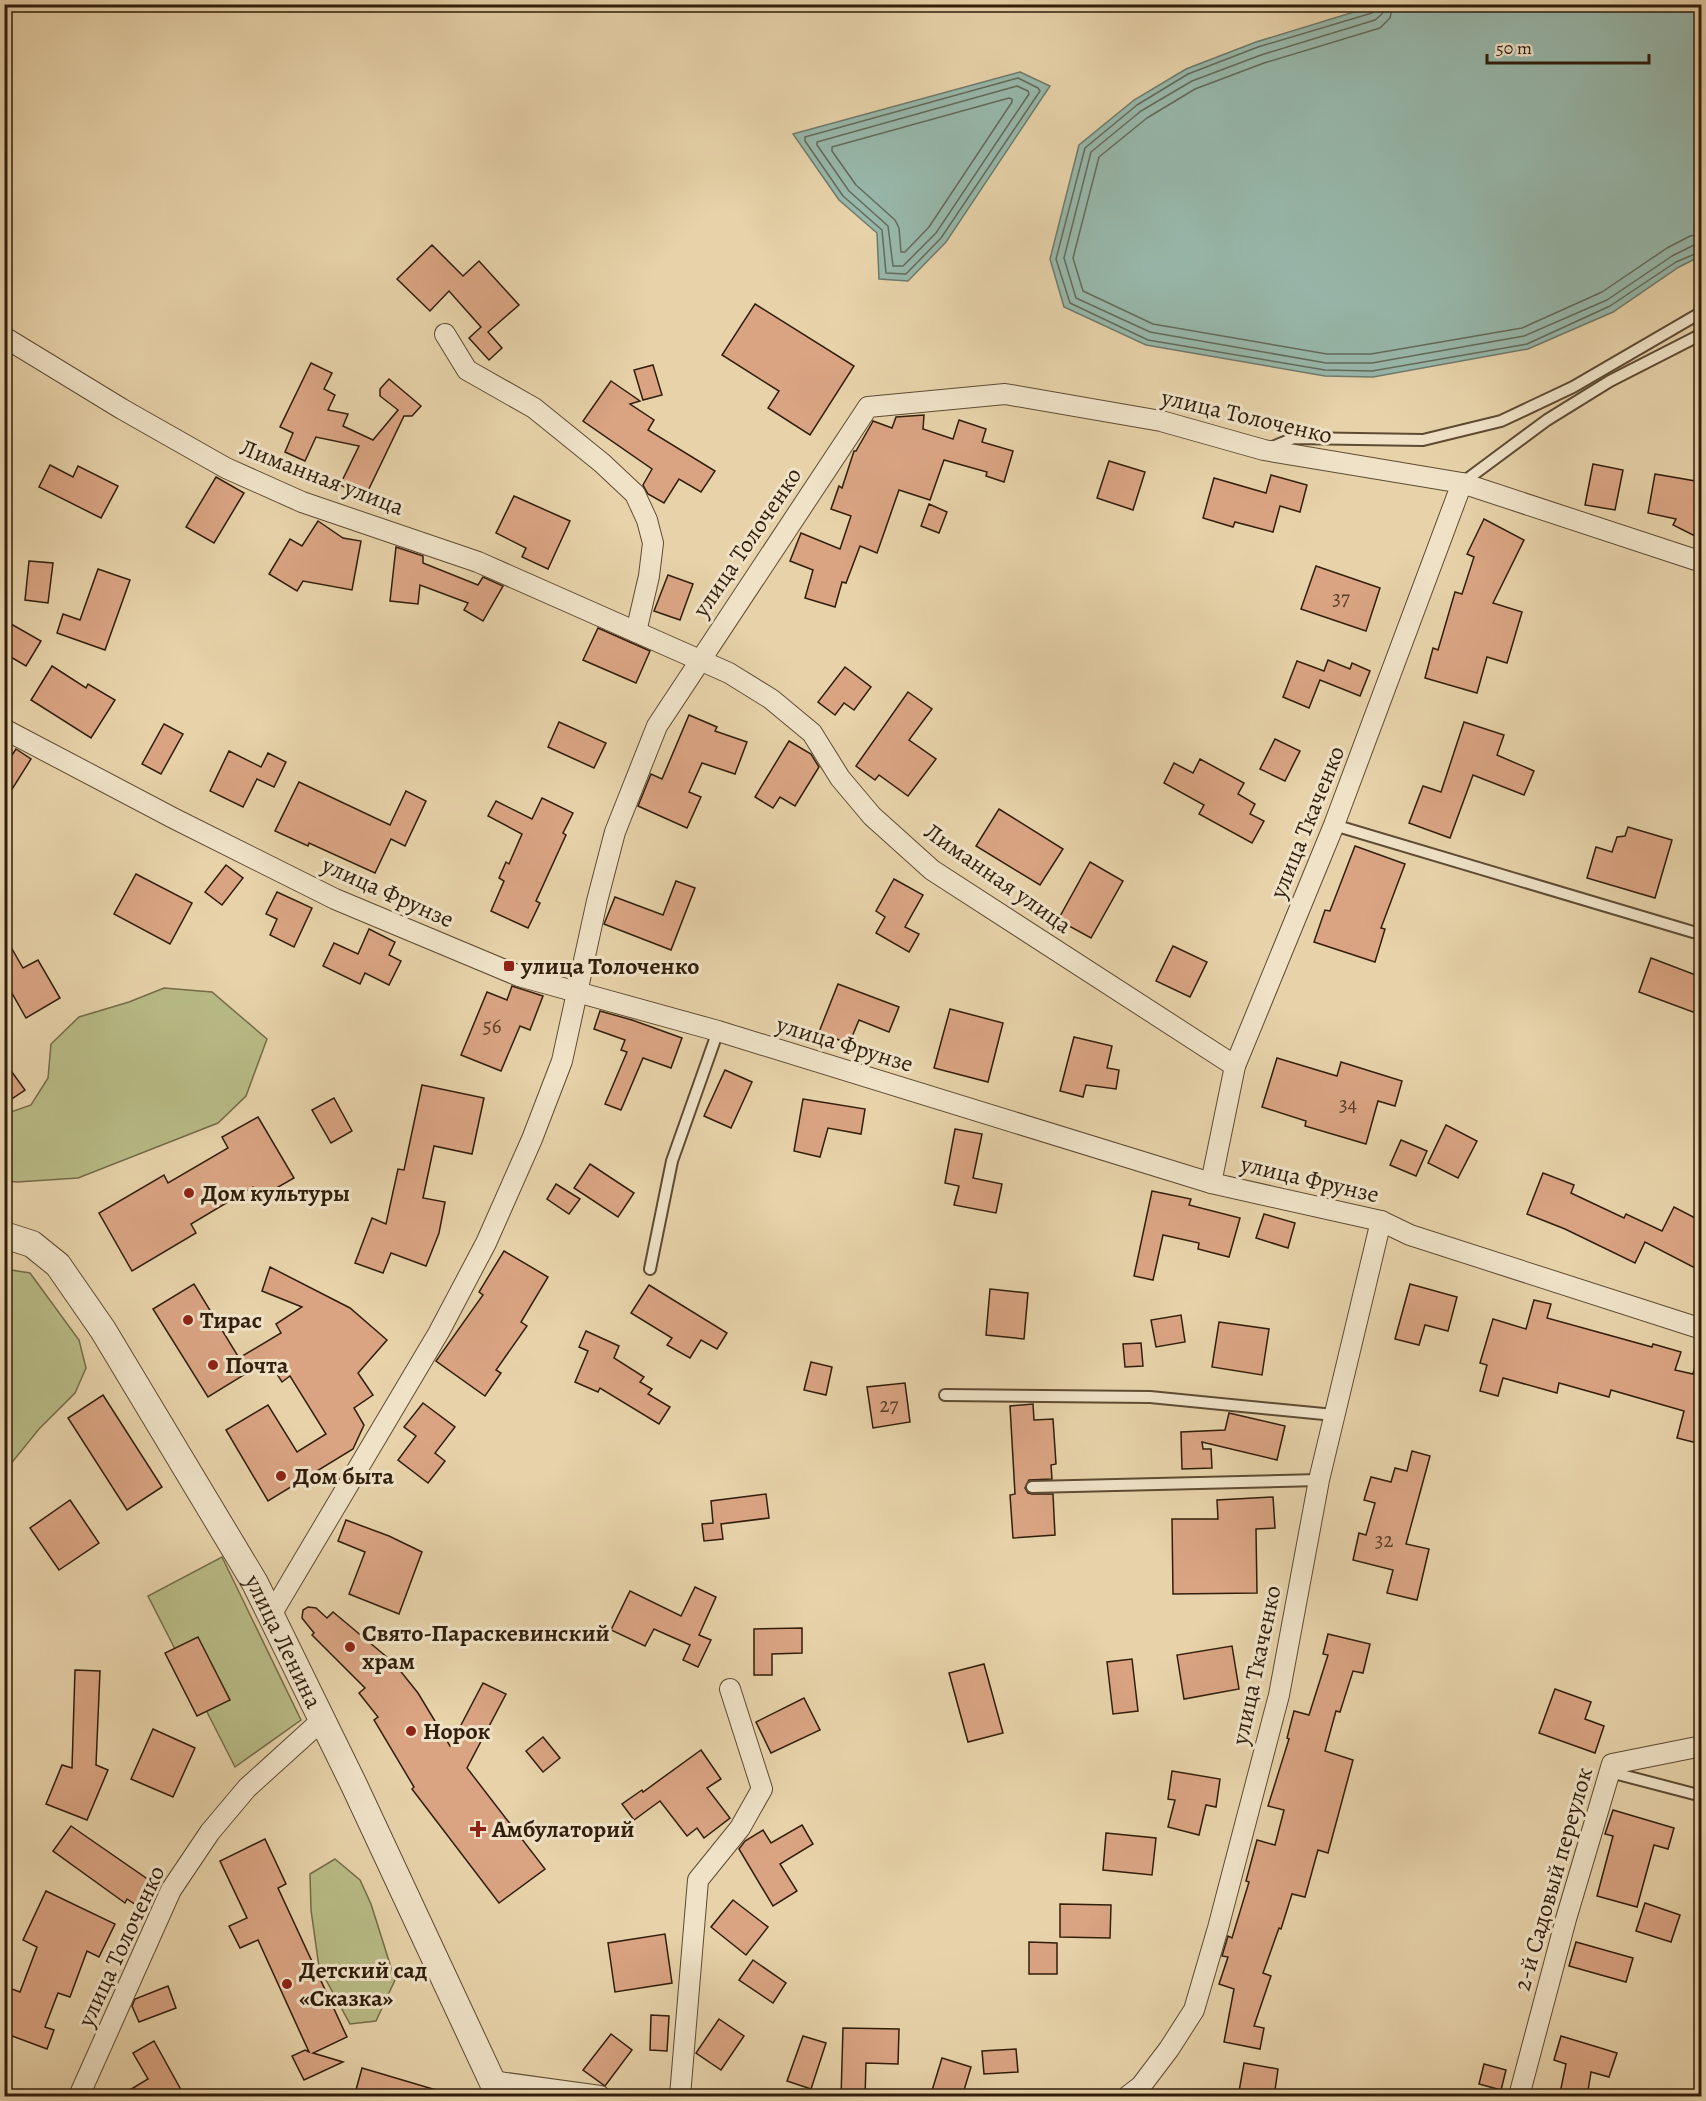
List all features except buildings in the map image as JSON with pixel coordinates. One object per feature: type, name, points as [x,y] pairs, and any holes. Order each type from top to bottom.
[{"type":"street","points":[[446,334],[467,370],[534,408],[602,463],[635,494],[647,520],[653,543],[650,576],[636,632]]},
{"type":"street","name":"Лиманная улица","points":[[4,337],[122,409],[226,468],[302,502],[478,562],[729,673],[771,699],[812,733],[840,778],[872,816],[932,870],[1235,1066]]},
{"type":"street","name":"улица Толоченко","points":[[271,1615],[439,1332],[486,1243],[532,1139],[562,1061],[597,901],[615,832],[657,726],[868,407],[1005,394],[1161,421],[1264,450],[1462,483],[1701,562]]},
{"type":"street","name":"улица Ткаченко","points":[[1211,1183],[1235,1066],[1334,825],[1462,483]]},
{"type":"street","name":"улица Фрунзе","points":[[4,729],[175,819],[335,899],[519,976],[718,1031],[1211,1183],[1381,1221],[1410,1235],[1701,1329]]},
{"type":"street","name":"улица Ткаченко","points":[[1128,2097],[1141,2085],[1169,2049],[1194,2010],[1218,1928],[1279,1695],[1319,1480],[1381,1221]]},
{"type":"street","name":"улица Ленина","points":[[4,1235],[32,1244],[58,1265],[109,1340],[255,1583],[359,1796],[496,2089]]},
{"type":"street","points":[[680,2097],[698,1880],[740,1828],[762,1789],[730,1689]]},
{"type":"street","name":"улица Толоченко","points":[[80,2097],[171,1890],[210,1832],[247,1788],[321,1721]]},
{"type":"street","name":"2-й Садовый переулок","points":[[1519,2097],[1566,1919],[1612,1764],[1701,1746]]},
{"type":"street","points":[[496,2089],[600,2097]]},
{"type":"lane","points":[[1264,450],[1294,438],[1423,440],[1501,421],[1573,387],[1701,312]]},
{"type":"lane","points":[[1462,483],[1547,420],[1610,381],[1701,334]]},
{"type":"lane","points":[[1334,825],[1693,932]]},
{"type":"lane","points":[[650,1269],[672,1161],[718,1031]]},
{"type":"lane","points":[[945,1395],[1150,1397],[1334,1415]]},
{"type":"lane","points":[[1032,1487],[1319,1480]]},
{"type":"lane","points":[[1610,1772],[1701,1796]]},
{"type":"green space","points":[[164,988],[212,992],[267,1039],[246,1096],[218,1123],[78,1178],[5,1181],[5,1114],[31,1105],[48,1078],[51,1044],[79,1017],[129,1002]]},
{"type":"green space","points":[[5,1269],[30,1273],[79,1340],[86,1368],[75,1393],[39,1429],[5,1471]]},
{"type":"green space","points":[[222,1557],[301,1720],[235,1767],[148,1596]]},
{"type":"green space","points":[[335,1859],[360,1880],[371,1904],[395,1980],[376,2021],[350,2024],[319,1967],[311,1910],[310,1874]]},
{"type":"water","points":[[1380,4],[1701,5],[1701,256],[1679,267],[1613,312],[1528,349],[1373,377],[1325,376],[1146,345],[1064,307],[1050,259],[1079,145],[1134,100],[1186,69],[1256,42]]},
{"type":"water","points":[[1020,72],[1050,86],[946,242],[908,281],[879,279],[877,233],[839,200],[793,134]]},
{"type":"place","name":"улица Толоченко","points":[[509,966]]},
{"type":"place","name":"Дом культуры","points":[[189,1193]]},
{"type":"place","name":"Тирас","points":[[188,1320]]},
{"type":"place","name":"Почта","points":[[213,1365]]},
{"type":"place","name":"Дом быта","points":[[281,1476]]},
{"type":"place","name":"Свято-Параскевинский храм","points":[[350,1647]]},
{"type":"place","name":"Норок","points":[[411,1731]]},
{"type":"place","name":"Амбулаторий","points":[[478,1829]]},
{"type":"place","name":"Детский сад «Сказка»","points":[[287,1984]]}]
